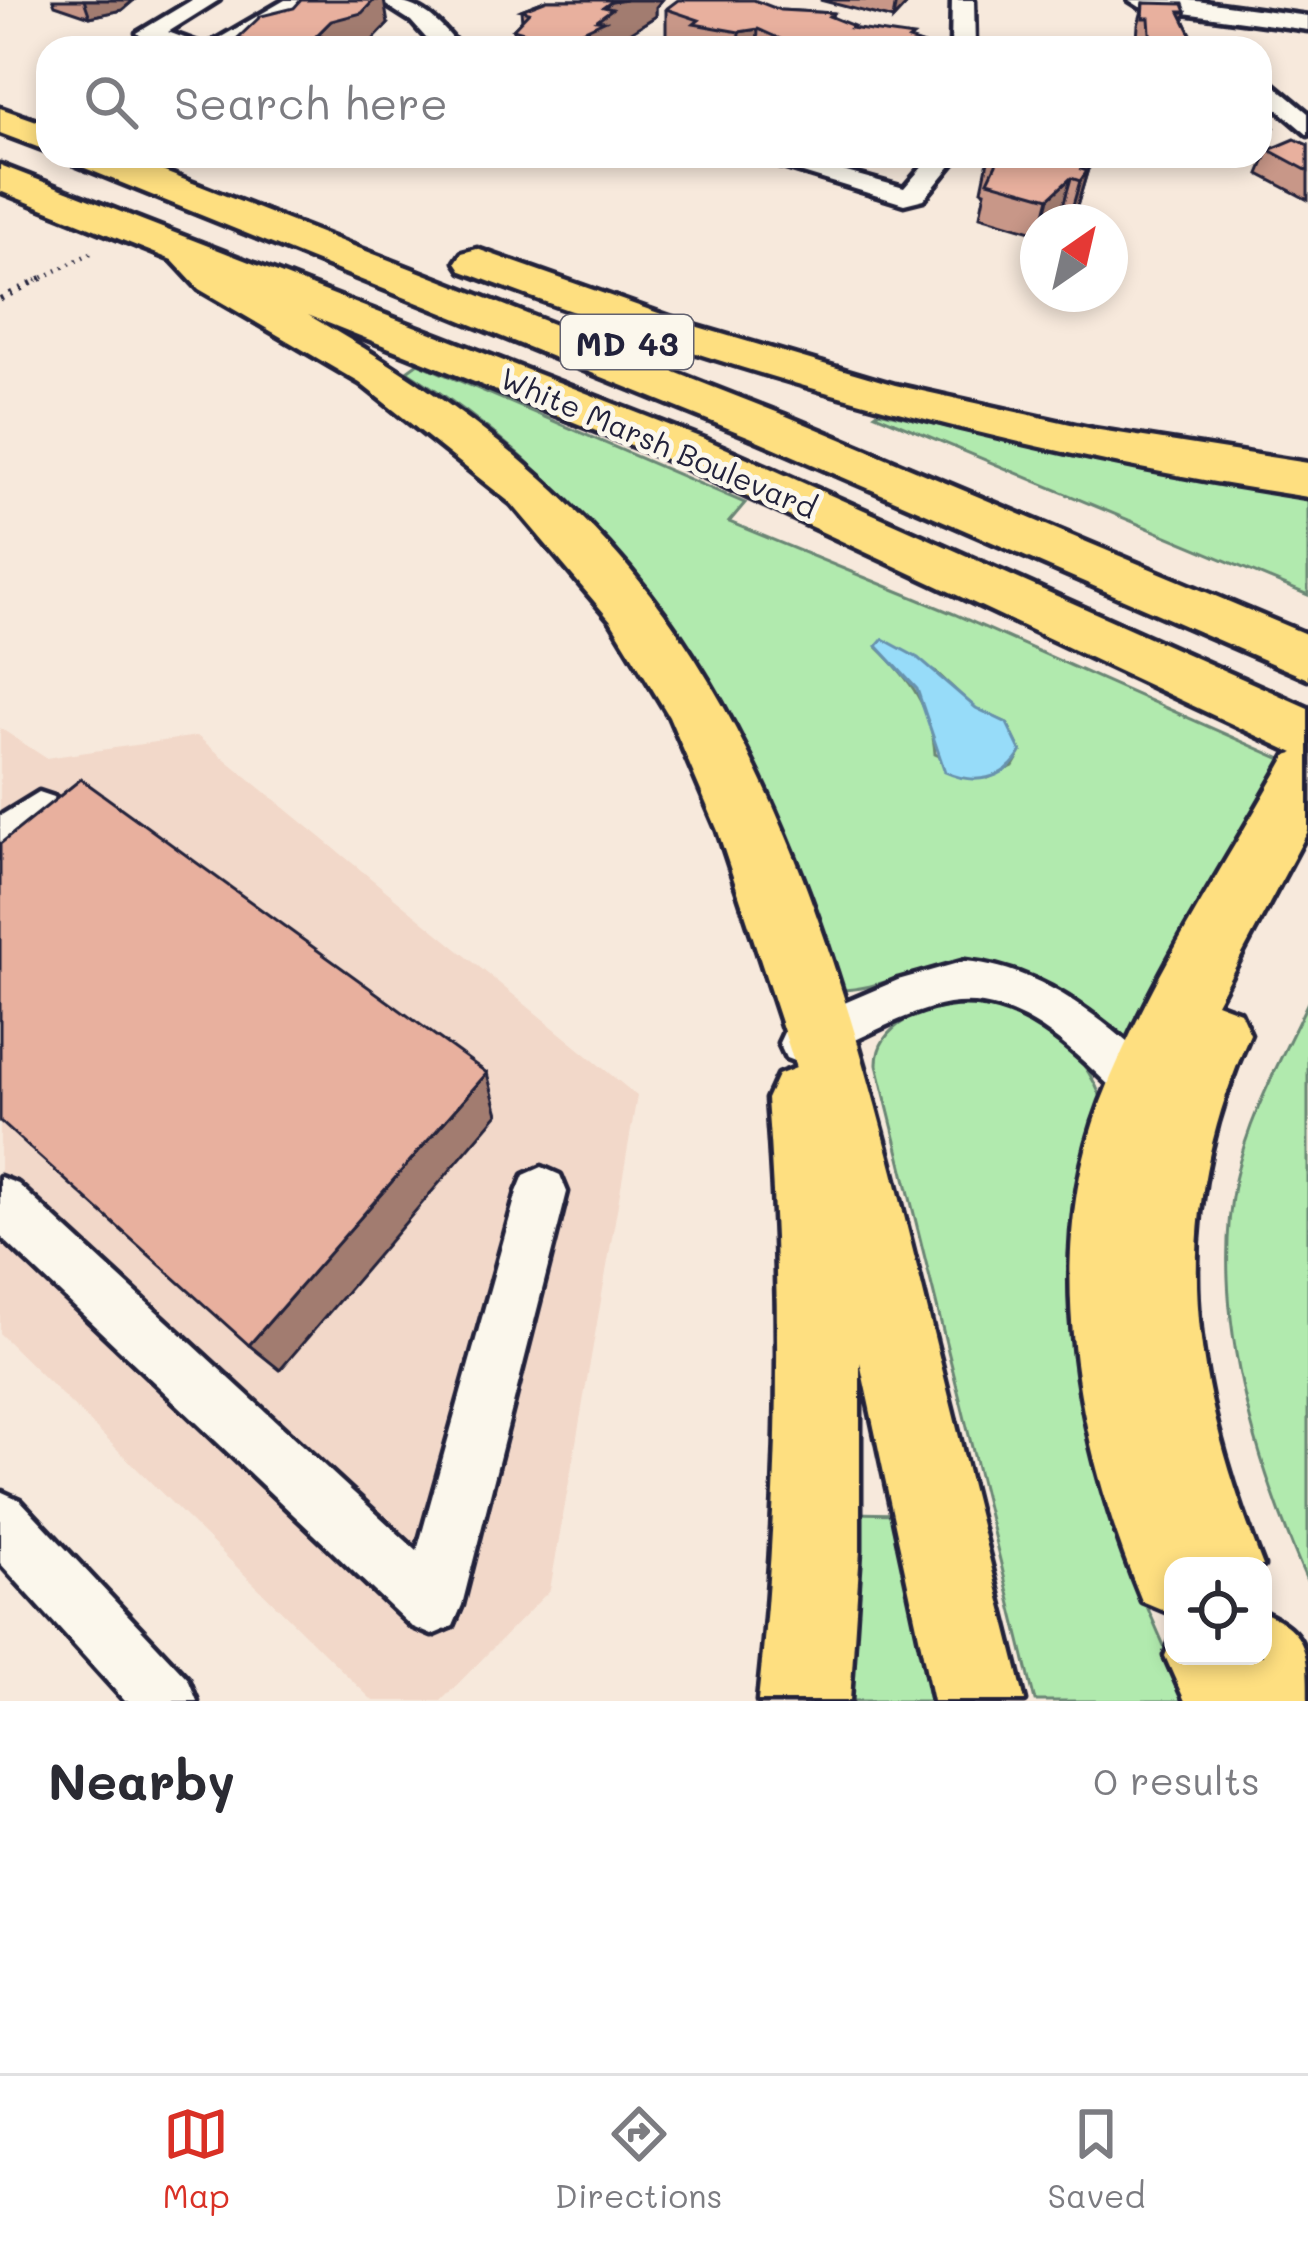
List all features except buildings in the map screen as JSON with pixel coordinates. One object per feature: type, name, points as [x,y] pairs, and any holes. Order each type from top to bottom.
[{"type":"highway","points":[[0,92],[36,106]]},
{"type":"highway","points":[[0,119],[36,134]]},
{"type":"highway","points":[[156,168],[1308,658]]},
{"type":"highway","points":[[156,168],[1248,659],[1279,677],[1308,713]]},
{"type":"highway","name":"MD 43","points":[[156,168],[1308,622]]},
{"type":"highway","points":[[234,168],[332,206]]},
{"type":"highway","name":"White Marsh Boulevard","points":[[0,177],[191,257],[304,296],[690,452],[1308,734]]},
{"type":"highway","points":[[438,247],[674,336],[850,392],[1094,448],[1308,480]]},
{"type":"highway","points":[[191,257],[214,280],[330,344],[425,406],[530,492],[580,544],[640,621],[696,710],[749,831],[784,930],[979,1701]]},
{"type":"highway","points":[[1216,1557],[1170,1407],[1160,1346],[1161,1102],[1308,772]]},
{"type":"highway","points":[[1169,1557],[1140,1469],[1118,1378],[1114,1232],[1121,1157],[1161,1102],[1194,1072],[1308,860]]},
{"type":"highway","points":[[804,1701],[820,1513],[820,1330],[810,1040]]},
{"type":"highway","points":[[1215,1665],[1234,1701]]},
{"type":"highway","points":[[1265,1665],[1283,1701]]},
{"type":"street","points":[[158,36],[149,33],[208,0]]},
{"type":"street","points":[[238,36],[301,0]]},
{"type":"street","points":[[389,0],[419,16],[437,36]]},
{"type":"street","points":[[963,0],[963,36]]},
{"type":"street","points":[[1140,0],[1308,23]]},
{"type":"street","points":[[1240,15],[1240,36]]},
{"type":"street","points":[[1272,92],[1308,127]]},
{"type":"street","points":[[803,168],[904,196],[915,193],[936,168]]},
{"type":"street","points":[[0,841],[38,809]]},
{"type":"street","points":[[810,1040],[936,986],[990,982],[1036,998],[1057,1012],[1161,1102]]},
{"type":"street","points":[[0,1202],[432,1604],[542,1192]]},
{"type":"street","points":[[0,1520],[166,1701]]},
{"type":"path","points":[[0,299],[129,231]]},
{"type":"shaded area","points":[[0,728],[46,758],[197,736],[637,1096],[550,1590],[441,1701],[373,1701],[0,1334]]},
{"type":"green space","points":[[418,363],[745,503],[729,522],[954,614],[1288,762],[1131,1040],[1041,987],[992,969],[940,967],[839,990],[773,807],[681,639],[624,563],[559,492],[487,428],[407,371]],"holes":[[[877,647],[937,673],[976,709],[1007,723],[1021,752],[1013,766],[988,778],[935,754],[917,695]]]},
{"type":"green space","points":[[879,411],[1089,460],[1308,493],[1308,595],[875,414]]},
{"type":"green space","points":[[961,1001],[1029,1019],[1082,1063],[1104,1106],[1139,1588],[1164,1646],[1164,1665],[1172,1665],[1188,1701],[1035,1701],[877,1065],[879,1050],[894,1028],[933,1008]]},
{"type":"green space","points":[[1308,1002],[1308,1583],[1255,1438],[1233,1334],[1228,1282],[1229,1230],[1241,1157],[1266,1089]]},
{"type":"green space","points":[[851,1513],[900,1514],[941,1701],[841,1701]]},
{"type":"water","points":[[883,639],[918,658],[976,708],[1007,723],[1021,752],[1014,762],[987,778],[945,772],[917,689],[877,646]]}]
